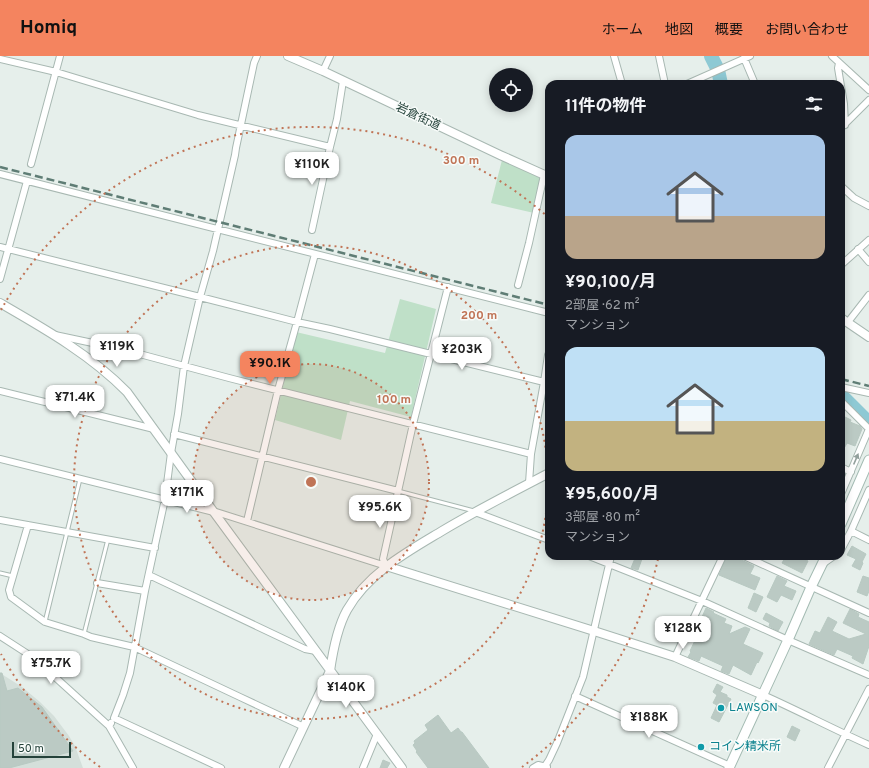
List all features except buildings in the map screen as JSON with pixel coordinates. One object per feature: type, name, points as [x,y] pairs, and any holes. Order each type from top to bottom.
[{"type":"main road","points":[[845,515],[869,460]]},
{"type":"main road","points":[[730,767],[823,560]]},
{"type":"street","points":[[31,164],[60,56]]},
{"type":"street","points":[[109,726],[114,718],[130,673],[145,591],[166,499],[171,452],[178,414],[184,366],[200,297],[213,251],[254,63],[257,56]]},
{"type":"street","name":"岩倉街道","points":[[288,56],[324,71],[545,175]]},
{"type":"street","points":[[324,71],[330,56]]},
{"type":"street","points":[[614,56],[621,80]]},
{"type":"street","points":[[659,56],[664,80]]},
{"type":"street","points":[[832,56],[869,90]]},
{"type":"street","points":[[696,80],[747,57],[754,80]]},
{"type":"street","points":[[0,59],[56,72],[198,115],[330,147]]},
{"type":"street","points":[[839,63],[838,68],[840,80]]},
{"type":"street","points":[[312,230],[337,119],[343,81]]},
{"type":"street","points":[[845,124],[869,100]]},
{"type":"street","points":[[0,174],[545,312]]},
{"type":"street","points":[[0,279],[27,181]]},
{"type":"street","points":[[518,285],[545,184]]},
{"type":"street","points":[[845,190],[854,198],[869,206]]},
{"type":"street","points":[[845,261],[869,240]]},
{"type":"street","points":[[0,247],[297,322],[544,382]]},
{"type":"street","points":[[858,250],[869,262]]},
{"type":"street","points":[[247,522],[278,390],[314,254]]},
{"type":"street","points":[[386,566],[383,559],[398,491],[413,424],[448,287]]},
{"type":"street","points":[[869,295],[845,320],[869,337]]},
{"type":"street","points":[[0,303],[53,334],[86,357],[114,378],[127,392],[402,768]]},
{"type":"street","points":[[53,334],[120,348],[229,378],[531,454]]},
{"type":"street","points":[[529,483],[531,454],[545,375]]},
{"type":"street","points":[[845,388],[869,393]]},
{"type":"street","points":[[0,391],[154,429]]},
{"type":"street","points":[[845,405],[869,429],[845,485]]},
{"type":"street","points":[[174,434],[398,491]]},
{"type":"street","points":[[0,459],[213,511],[676,657],[807,715],[869,745]]},
{"type":"street","points":[[845,469],[851,472]]},
{"type":"street","points":[[284,768],[330,671],[339,626],[347,610],[365,585],[386,566],[406,552],[475,512],[545,475]]},
{"type":"street","points":[[845,542],[869,490]]},
{"type":"street","points":[[475,512],[545,538]]},
{"type":"street","points":[[0,520],[155,548]]},
{"type":"street","points":[[28,525],[9,590],[11,597],[45,622],[91,637],[134,647],[304,727]]},
{"type":"street","points":[[851,531],[869,540]]},
{"type":"street","points":[[599,560],[702,601],[869,675]]},
{"type":"street","points":[[533,768],[538,765],[547,767],[576,696],[583,677],[610,560]]},
{"type":"street","points":[[676,657],[721,560]]},
{"type":"street","points":[[753,560],[869,613]]},
{"type":"street","points":[[149,576],[304,649],[316,651]]},
{"type":"street","points":[[97,583],[145,591]]},
{"type":"street","points":[[0,636],[34,658],[109,726],[133,768]]},
{"type":"street","points":[[828,768],[869,689]]},
{"type":"street","points":[[576,696],[730,767]]},
{"type":"street","points":[[114,718],[221,768]]},
{"type":"street","points":[[364,768],[377,734]]},
{"type":"lane","points":[[45,622],[80,478]]},
{"type":"lane","points":[[398,491],[475,512]]},
{"type":"lane","points":[[84,634],[108,539]]},
{"type":"lane","points":[[0,573],[13,576]]},
{"type":"shaded area","points":[[0,673],[22,687],[54,716],[75,746],[83,768],[0,768]]},
{"type":"green space","points":[[502,160],[540,178],[534,213],[491,203]]},
{"type":"green space","points":[[400,299],[436,309],[411,417],[350,401],[341,440],[275,420],[296,332],[385,353]]},
{"type":"waterway","points":[[711,56],[718,70],[720,80]]},
{"type":"waterway","points":[[845,399],[869,423]]},
{"type":"railway","points":[[0,167],[545,304]]},
{"type":"railway","points":[[845,380],[869,386]]},
{"type":"place","name":"LAWSON","points":[[721,708]]},
{"type":"place","name":"コイン精米所","points":[[701,747]]}]
